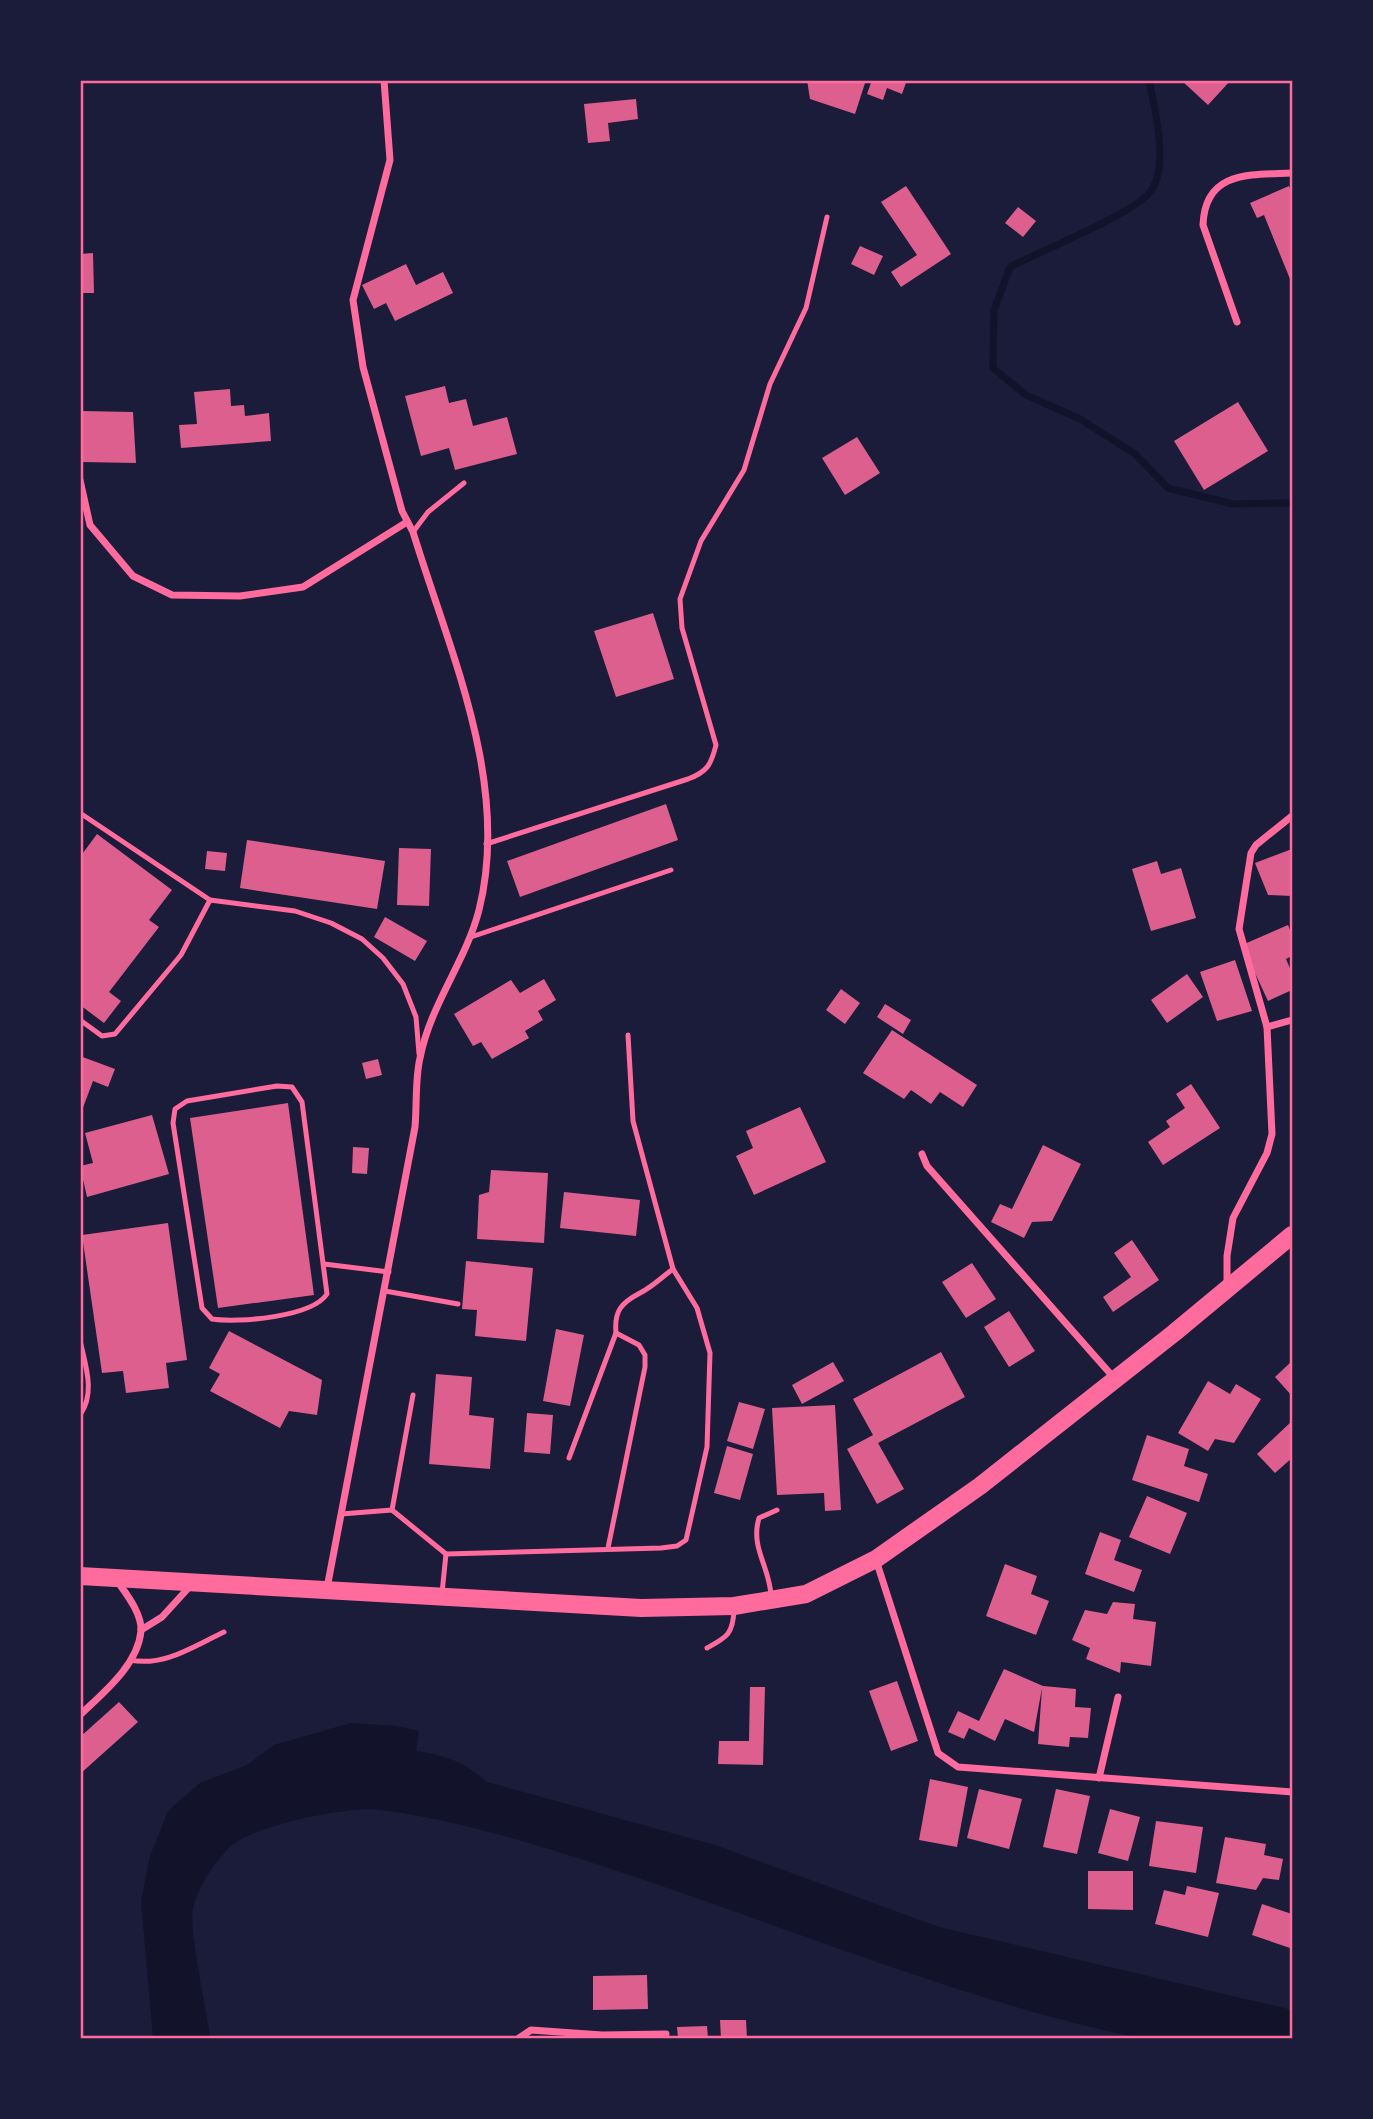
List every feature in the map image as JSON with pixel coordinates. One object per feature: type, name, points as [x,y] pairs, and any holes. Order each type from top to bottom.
[{"type":"main road","points":[[80,1576],[641,1608],[734,1606],[771,1602],[806,1594],[876,1559],[980,1486],[1293,1235]]},
{"type":"street","points":[[327,1588],[415,1127],[420,1057],[443,993],[471,937],[485,875],[485,797],[470,713],[413,531],[407,522],[363,367],[353,300],[390,160],[384,80]]},
{"type":"street","points":[[1237,322],[1203,225],[1204,212],[1217,187],[1234,177],[1293,173]]},
{"type":"street","points":[[80,480],[90,525],[133,576],[172,596],[240,596],[303,587],[407,522]]},
{"type":"street","points":[[80,521],[90,525]]},
{"type":"street","points":[[1227,1288],[1227,1256],[1233,1218],[1267,1153],[1272,1134],[1267,1027],[1241,943],[1240,916],[1251,853],[1256,845],[1293,816]]},
{"type":"street","points":[[1267,1027],[1293,1020]]},
{"type":"street","points":[[922,1154],[928,1166],[1115,1380]]},
{"type":"street","points":[[876,1559],[938,1753],[945,1761],[958,1767],[1293,1792]]},
{"type":"street","points":[[80,1715],[111,1686],[130,1660],[141,1630],[133,1602],[116,1578]]},
{"type":"street","points":[[141,1630],[162,1617],[194,1582]]},
{"type":"street","points":[[1099,1778],[1118,1697]]},
{"type":"street","points":[[519,2039],[531,2030],[602,2035],[666,2034]]},
{"type":"lane","points":[[486,844],[688,779],[704,773],[712,764],[716,745],[682,628],[680,600],[701,541],[744,470],[770,384],[806,308],[827,216]]},
{"type":"lane","points":[[413,531],[428,512],[464,482]]},
{"type":"lane","points":[[80,813],[210,900],[295,911],[331,923],[362,939],[383,958],[403,984],[416,1017],[420,1057]]},
{"type":"lane","points":[[471,937],[671,870]]},
{"type":"lane","points":[[80,1020],[102,1036],[115,1034],[181,955],[210,900]]},
{"type":"lane","points":[[341,1514],[392,1510],[446,1554],[677,1546],[686,1540],[707,1447],[710,1353],[697,1308],[673,1269],[633,1121],[628,1035]]},
{"type":"lane","points":[[277,1086],[292,1087],[302,1102],[324,1264],[327,1294],[321,1304],[305,1310],[230,1321],[212,1319],[202,1308],[173,1123],[175,1109],[187,1101],[277,1086]]},
{"type":"lane","points":[[324,1264],[388,1272]]},
{"type":"lane","points":[[569,1458],[617,1334],[615,1318],[626,1298],[640,1293],[673,1269]]},
{"type":"lane","points":[[385,1291],[458,1304]]},
{"type":"lane","points":[[608,1548],[645,1367],[645,1355],[639,1345],[617,1334]]},
{"type":"lane","points":[[80,1340],[89,1383],[87,1400],[80,1415]]},
{"type":"lane","points":[[392,1510],[413,1395]]},
{"type":"lane","points":[[771,1602],[771,1578],[757,1551],[754,1533],[759,1518],[778,1510]]},
{"type":"lane","points":[[442,1596],[446,1554]]},
{"type":"lane","points":[[707,1648],[728,1637],[734,1629],[734,1606]]},
{"type":"lane","points":[[130,1660],[146,1663],[161,1661],[224,1632]]},
{"type":"shaded area","points":[[351,1723],[397,1726],[419,1731],[416,1751],[454,1760],[487,1782],[715,1845],[939,1927],[1292,2010],[1292,2038],[1149,2038],[1103,2030],[930,1980],[549,1849],[448,1822],[366,1809],[325,1814],[279,1825],[241,1839],[224,1853],[203,1883],[195,1900],[192,1919],[210,2038],[153,2038],[141,1901],[150,1856],[168,1811],[200,1783],[247,1765],[274,1745]]},
{"type":"building","points":[[807,80],[866,80],[855,114],[810,99]]},
{"type":"building","points":[[872,80],[907,80],[902,94],[887,88],[883,100],[867,94]]},
{"type":"building","points":[[1181,80],[1231,80],[1208,105]]},
{"type":"building","points":[[636,99],[638,119],[608,123],[610,141],[588,143],[584,104]]},
{"type":"building","points":[[906,186],[951,254],[901,287],[891,272],[917,255],[881,202]]},
{"type":"building","points":[[1289,186],[1292,194],[1292,284],[1264,215],[1257,218],[1250,203]]},
{"type":"building","points":[[1018,207],[1036,221],[1023,237],[1005,223]]},
{"type":"building","points":[[860,246],[883,256],[874,275],[851,264]]},
{"type":"building","points":[[93,253],[94,293],[80,293],[80,254]]},
{"type":"building","points":[[406,264],[416,285],[443,272],[453,293],[395,321],[386,303],[374,309],[362,285]]},
{"type":"building","points":[[445,386],[449,403],[466,399],[473,426],[507,417],[517,454],[455,470],[449,448],[421,456],[405,396]]},
{"type":"building","points":[[230,389],[231,406],[244,405],[245,416],[269,413],[271,441],[181,448],[179,425],[197,424],[194,392]]},
{"type":"building","points":[[1238,402],[1268,451],[1204,490],[1174,441]]},
{"type":"building","points":[[82,411],[133,412],[136,463],[81,462]]},
{"type":"building","points":[[857,437],[880,473],[845,495],[822,458]]},
{"type":"building","points":[[653,613],[674,679],[616,697],[594,631]]},
{"type":"building","points":[[666,804],[678,840],[520,897],[507,861]]},
{"type":"building","points":[[97,834],[172,890],[149,920],[159,927],[109,992],[121,1001],[104,1023],[80,1005],[80,857]]},
{"type":"building","points":[[247,840],[385,861],[377,909],[240,888]]},
{"type":"building","points":[[399,848],[431,849],[429,906],[397,905]]},
{"type":"building","points":[[1292,849],[1292,896],[1268,895],[1255,863]]},
{"type":"building","points":[[207,851],[227,853],[225,871],[205,869]]},
{"type":"building","points":[[1157,861],[1161,874],[1181,868],[1196,918],[1151,931],[1132,869]]},
{"type":"building","points":[[385,917],[427,941],[415,961],[374,937]]},
{"type":"building","points":[[1288,925],[1292,935],[1292,956],[1286,959],[1292,973],[1292,990],[1268,1001],[1242,945]]},
{"type":"building","points":[[1235,960],[1252,1011],[1217,1021],[1200,972]]},
{"type":"building","points":[[1187,974],[1203,997],[1167,1023],[1151,1000]]},
{"type":"building","points":[[544,979],[556,1000],[538,1011],[543,1020],[525,1031],[529,1038],[492,1059],[481,1042],[473,1046],[454,1014],[511,980],[520,993]]},
{"type":"building","points":[[841,989],[860,1003],[845,1024],[826,1010]]},
{"type":"building","points":[[885,1004],[911,1020],[903,1034],[877,1017]]},
{"type":"building","points":[[892,1030],[977,1085],[963,1107],[940,1092],[931,1104],[911,1090],[904,1099],[863,1073]]},
{"type":"building","points":[[80,1056],[115,1069],[108,1087],[93,1081],[81,1113]]},
{"type":"building","points":[[378,1059],[382,1075],[366,1079],[362,1063]]},
{"type":"building","points":[[1191,1084],[1220,1128],[1163,1165],[1148,1142],[1170,1127],[1166,1121],[1185,1108],[1176,1094]]},
{"type":"building","points":[[288,1103],[314,1295],[218,1308],[190,1118]]},
{"type":"building","points":[[800,1107],[826,1162],[754,1195],[736,1156],[753,1148],[746,1131]]},
{"type":"building","points":[[152,1115],[169,1174],[87,1197],[80,1166],[93,1163],[85,1133]]},
{"type":"building","points":[[1043,1145],[1081,1164],[1052,1221],[1032,1222],[1024,1238],[991,1222],[1000,1204],[1012,1209]]},
{"type":"building","points":[[353,1147],[369,1148],[367,1174],[352,1173]]},
{"type":"building","points":[[491,1170],[548,1173],[544,1243],[477,1239],[479,1195],[489,1192]]},
{"type":"building","points":[[564,1192],[640,1200],[636,1236],[560,1228]]},
{"type":"building","points":[[168,1223],[187,1360],[166,1363],[169,1388],[126,1393],[123,1371],[102,1373],[82,1235]]},
{"type":"building","points":[[1132,1240],[1159,1280],[1113,1312],[1103,1297],[1131,1277],[1114,1253]]},
{"type":"building","points":[[466,1261],[533,1268],[526,1341],[475,1336],[477,1310],[462,1309]]},
{"type":"building","points":[[972,1263],[996,1299],[966,1318],[942,1282]]},
{"type":"building","points":[[1009,1311],[1035,1351],[1009,1367],[984,1327]]},
{"type":"building","points":[[556,1329],[584,1335],[570,1406],[543,1401]]},
{"type":"building","points":[[229,1331],[322,1380],[317,1415],[289,1411],[280,1428],[210,1391],[220,1374],[209,1368]]},
{"type":"building","points":[[941,1352],[965,1397],[878,1443],[904,1489],[877,1504],[847,1449],[873,1435],[853,1399]]},
{"type":"building","points":[[1292,1361],[1292,1396],[1275,1377]]},
{"type":"building","points":[[833,1362],[844,1381],[802,1404],[792,1385]]},
{"type":"building","points":[[436,1374],[472,1377],[469,1415],[494,1418],[490,1469],[429,1464]]},
{"type":"building","points":[[1208,1381],[1230,1394],[1236,1384],[1261,1399],[1234,1443],[1215,1439],[1208,1451],[1178,1433]]},
{"type":"building","points":[[739,1402],[765,1409],[753,1449],[727,1441]]},
{"type":"building","points":[[835,1405],[841,1510],[825,1511],[824,1493],[777,1495],[772,1408]]},
{"type":"building","points":[[527,1413],[553,1415],[550,1454],[524,1452]]},
{"type":"building","points":[[1292,1421],[1292,1458],[1275,1473],[1257,1454]]},
{"type":"building","points":[[1147,1435],[1189,1449],[1184,1466],[1208,1474],[1199,1502],[1132,1480]]},
{"type":"building","points":[[727,1446],[753,1454],[740,1500],[714,1493]]},
{"type":"building","points":[[1147,1496],[1187,1513],[1170,1554],[1129,1537]]},
{"type":"building","points":[[1100,1532],[1121,1540],[1114,1560],[1142,1570],[1134,1592],[1085,1574]]},
{"type":"building","points":[[1005,1564],[1037,1576],[1031,1594],[1049,1601],[1036,1635],[986,1616]]},
{"type":"building","points":[[1113,1602],[1135,1604],[1133,1619],[1156,1622],[1151,1666],[1121,1662],[1120,1673],[1086,1659],[1090,1648],[1072,1640],[1085,1610],[1107,1614]]},
{"type":"building","points":[[1004,1669],[1043,1686],[1076,1689],[1075,1707],[1091,1708],[1088,1738],[1070,1737],[1069,1747],[1038,1744],[1042,1688],[1034,1732],[1005,1719],[995,1741],[969,1728],[964,1739],[948,1732],[958,1711],[979,1721]]},
{"type":"building","points":[[897,1681],[918,1741],[891,1751],[869,1691]]},
{"type":"building","points":[[750,1687],[765,1687],[763,1765],[718,1764],[719,1741],[749,1741]]},
{"type":"building","points":[[119,1702],[138,1722],[80,1774],[80,1737]]},
{"type":"building","points":[[930,1779],[968,1787],[957,1847],[919,1840]]},
{"type":"building","points":[[979,1789],[1022,1799],[1009,1849],[967,1838]]},
{"type":"building","points":[[1056,1789],[1090,1796],[1077,1854],[1043,1847]]},
{"type":"building","points":[[1110,1809],[1140,1817],[1128,1861],[1098,1853]]},
{"type":"building","points":[[1156,1821],[1203,1827],[1196,1873],[1149,1866]]},
{"type":"building","points":[[1225,1837],[1266,1844],[1264,1855],[1283,1859],[1279,1880],[1263,1878],[1256,1890],[1216,1883]]},
{"type":"building","points":[[1088,1871],[1133,1871],[1133,1910],[1088,1909]]},
{"type":"building","points":[[1187,1886],[1219,1893],[1208,1937],[1155,1924],[1164,1890],[1185,1895]]},
{"type":"building","points":[[1262,1904],[1292,1914],[1290,1948],[1252,1935]]},
{"type":"building","points":[[647,1975],[648,2009],[593,2010],[593,1976]]},
{"type":"building","points":[[720,2020],[746,2020],[747,2038],[721,2038]]},
{"type":"building","points":[[707,2026],[708,2038],[678,2038],[677,2027]]},
{"type":"waterway","points":[[1149,80],[1160,153],[1156,180],[1151,191],[1107,221],[1010,267],[994,310],[993,368],[1026,395],[1080,419],[1135,454],[1168,488],[1233,504],[1292,503]]}]
